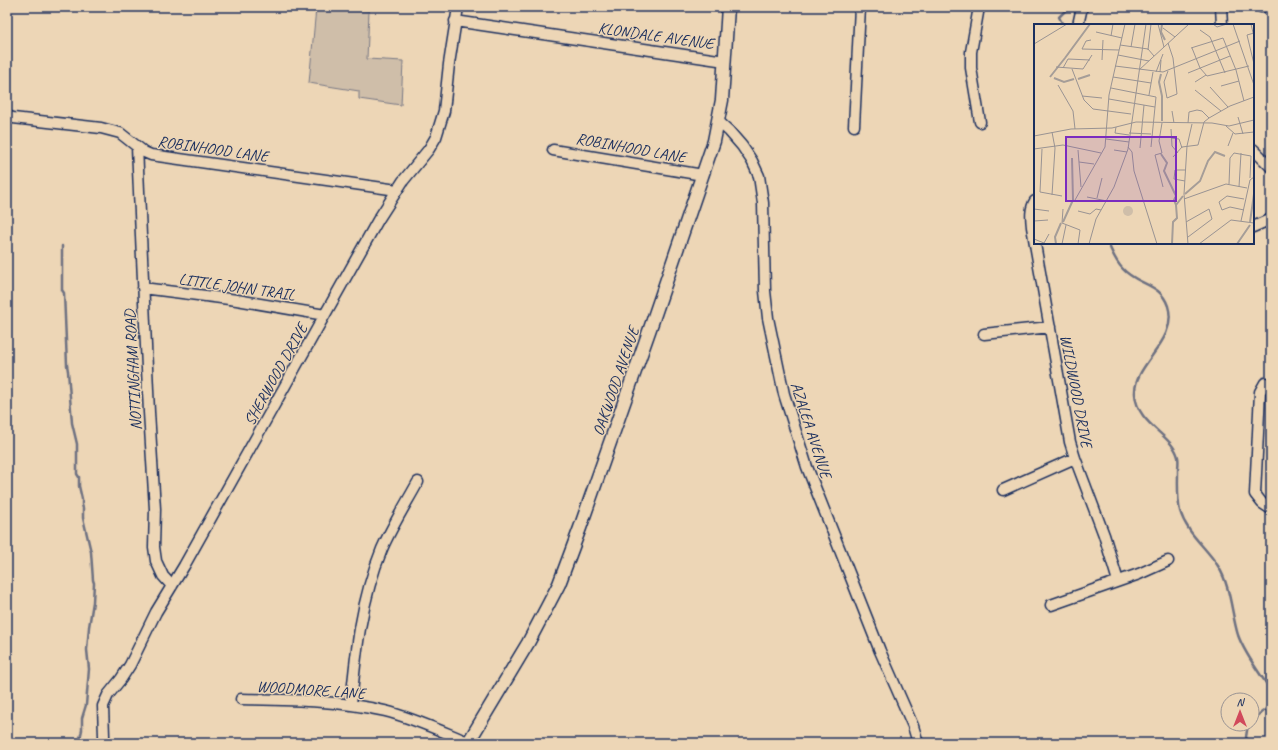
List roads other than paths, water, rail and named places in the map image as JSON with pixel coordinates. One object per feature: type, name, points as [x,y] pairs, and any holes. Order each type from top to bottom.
[{"type":"street","points":[[455,21],[458,7]]},
{"type":"street","name":"OAKWOOD AVENUE","points":[[468,743],[528,643],[558,584],[580,528],[703,175],[718,121],[722,100],[728,7]]},
{"type":"street","points":[[854,126],[860,7]]},
{"type":"street","points":[[979,7],[971,52],[971,68],[980,122]]},
{"type":"street","points":[[1078,24],[1082,7]]},
{"type":"street","points":[[1221,7],[1222,24]]},
{"type":"street","points":[[1261,7],[1271,7]]},
{"type":"street","name":"KLONDALE AVENUE","points":[[455,21],[724,61]]},
{"type":"street","name":"SHERWOOD DRIVE","points":[[104,736],[103,706],[108,696],[130,665],[156,612],[184,566],[378,220],[397,190],[436,137],[444,112],[455,21]]},
{"type":"street","name":"ROBINHOOD LANE","points":[[7,116],[13,118],[100,128],[120,133],[144,152],[151,154],[397,190]]},
{"type":"street","name":"AZALEA AVENUE","points":[[718,121],[742,146],[752,161],[759,176],[762,203],[765,291],[768,318],[784,394],[807,467],[880,652],[913,726],[918,743]]},
{"type":"street","name":"NOTTINGHAM ROAD","points":[[137,147],[155,509],[154,547],[156,561],[163,576],[172,586]]},
{"type":"street","name":"ROBINHOOD LANE","points":[[553,150],[703,175]]},
{"type":"street","points":[[1254,150],[1271,167]]},
{"type":"street","name":"WILDWOOD DRIVE","points":[[1034,202],[1031,214],[1034,238]]},
{"type":"street","points":[[1254,228],[1271,219]]},
{"type":"street","name":"WILDWOOD DRIVE","points":[[1035,244],[1070,442],[1104,535],[1118,581]]},
{"type":"street","name":"LITTLE JOHN TRAIL","points":[[143,288],[237,300],[325,315]]},
{"type":"street","points":[[984,334],[1050,326]]},
{"type":"street","points":[[1268,383],[1260,392],[1256,494],[1262,503],[1271,509]]},
{"type":"street","points":[[1003,490],[1075,458]]},
{"type":"street","points":[[351,704],[359,628],[373,575],[382,549],[418,482]]},
{"type":"street","points":[[1051,605],[1168,561]]},
{"type":"street","name":"WOODMORE LANE","points":[[241,699],[351,704],[386,712],[418,722],[468,743]]},
{"type":"waterway","points":[[1062,24],[1059,17],[1069,7]]},
{"type":"waterway","points":[[1108,244],[1114,257],[1123,269],[1136,279],[1157,290],[1165,299],[1168,306],[1170,319],[1167,330],[1162,341],[1136,383],[1135,394],[1137,405],[1148,421],[1175,449],[1178,459],[1178,501],[1183,519],[1192,534],[1218,566],[1226,582],[1238,635],[1244,649],[1270,689],[1271,693]]},
{"type":"waterway","points":[[62,246],[62,290],[64,293],[67,365],[72,423],[77,444],[77,474],[79,477],[83,518],[91,552],[94,583],[87,650],[89,669],[86,705],[82,718],[82,730],[79,743]]},
{"type":"waterway","points":[[1260,713],[1265,710],[1271,702]]},
{"type":"waterway","points":[[1247,732],[1246,737],[1249,743]]}]
